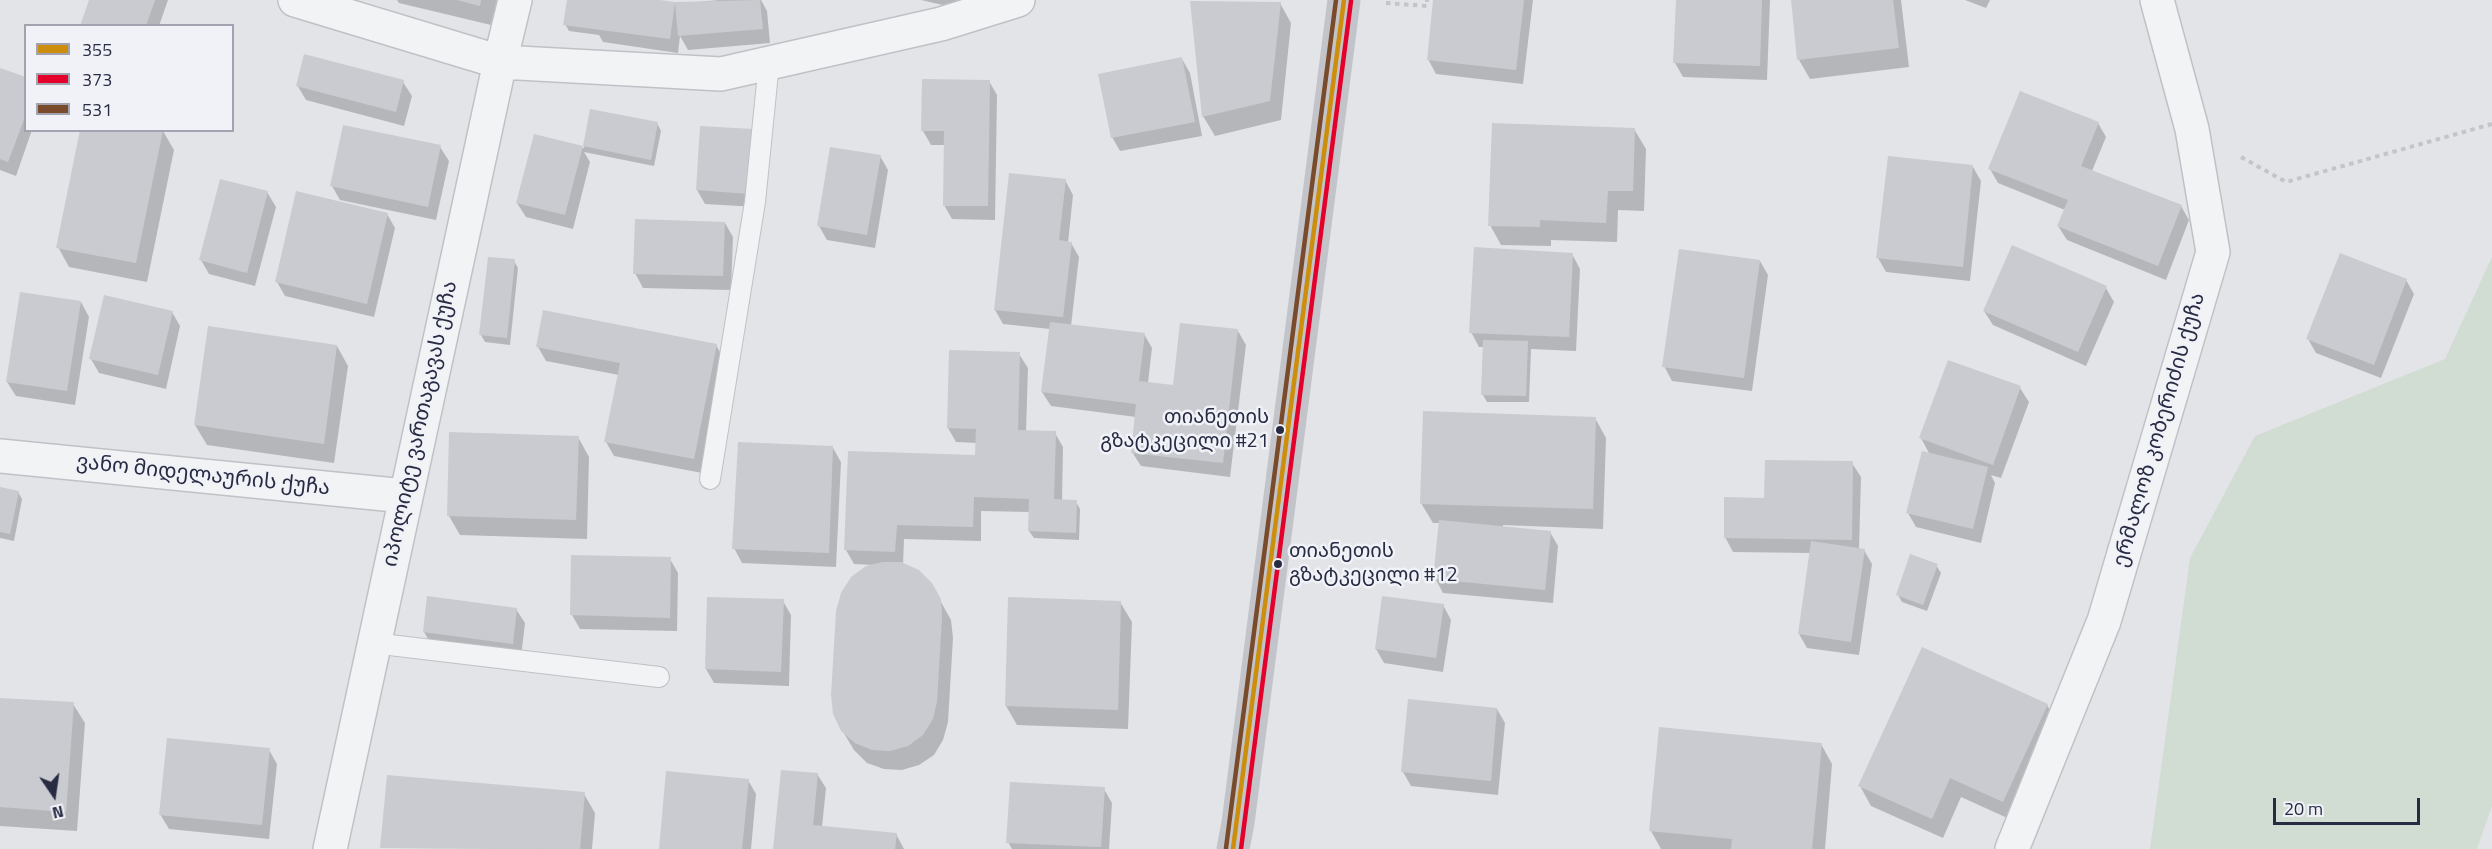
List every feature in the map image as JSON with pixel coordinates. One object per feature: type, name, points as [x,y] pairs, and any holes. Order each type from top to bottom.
[{"type":"main road","points":[[1233,849],[1344,0]]},
{"type":"street","points":[[295,0],[500,62],[721,74],[941,24],[1018,0]]},
{"type":"street","name":"იპოლიტე ვართაგავას ქუჩა","points":[[330,849],[500,62],[516,0]]},
{"type":"street","name":"ერმალოზ კობერიძის ქუჩა","points":[[2012,849],[2104,621],[2212,252],[2192,129],[2157,0]]},
{"type":"street","name":"ვანო მიდელაურის ქუჩა","points":[[0,456],[405,496]]},
{"type":"lane","points":[[710,479],[755,202],[769,63]]},
{"type":"lane","points":[[373,643],[659,676]]},
{"type":"path","points":[[1382,3],[1427,6],[1427,0]]},
{"type":"path","points":[[2192,129],[2286,183],[2492,124]]},
{"type":"shaded area","points":[[2492,257],[2492,806],[2477,849],[2150,849],[2190,558],[2255,436],[2445,359]]},
{"type":"building","points":[[89,0],[155,0],[147,24],[81,24]]},
{"type":"building","points":[[457,0],[481,0],[480,6]]},
{"type":"building","points":[[567,0],[675,2],[670,39],[563,25]]},
{"type":"building","points":[[760,0],[763,29],[678,36],[675,2]]},
{"type":"building","points":[[1433,0],[1524,0],[1516,70],[1427,60]]},
{"type":"building","points":[[1676,0],[1762,0],[1760,66],[1673,63]]},
{"type":"building","points":[[1791,0],[1893,0],[1899,48],[1797,60]]},
{"type":"building","points":[[1190,1],[1281,2],[1270,101],[1202,117]]},
{"type":"building","points":[[304,54],[404,80],[396,112],[296,86]]},
{"type":"building","points":[[1182,57],[1195,122],[1111,138],[1098,74]]},
{"type":"building","points":[[0,68],[24,76],[24,119],[8,162],[0,159]]},
{"type":"building","points":[[922,79],[990,80],[988,206],[943,206],[944,131],[921,131]]},
{"type":"building","points":[[2020,91],[2099,122],[2081,166],[2182,205],[2158,266],[2057,226],[2068,200],[1988,169]]},
{"type":"building","points":[[590,109],[658,122],[651,160],[583,146]]},
{"type":"building","points":[[1492,123],[1635,128],[1633,191],[1608,191],[1606,223],[1540,220],[1540,227],[1488,226]]},
{"type":"building","points":[[343,125],[441,145],[428,207],[330,186]]},
{"type":"building","points":[[700,126],[753,129],[749,194],[696,190]]},
{"type":"building","points":[[80,132],[163,132],[136,263],[56,248]]},
{"type":"building","points":[[534,134],[583,146],[565,215],[516,203]]},
{"type":"building","points":[[830,147],[881,155],[867,235],[817,226]]},
{"type":"building","points":[[1888,156],[1973,165],[1963,267],[1876,258]]},
{"type":"building","points":[[1009,173],[1066,179],[1059,240],[1072,242],[1063,317],[994,310]]},
{"type":"building","points":[[220,179],[268,191],[247,273],[199,260]]},
{"type":"building","points":[[296,191],[388,213],[367,304],[275,282]]},
{"type":"building","points":[[635,219],[725,222],[723,276],[633,274]]},
{"type":"building","points":[[2012,245],[2107,286],[2078,352],[1983,311]]},
{"type":"building","points":[[1474,247],[1573,253],[1569,337],[1469,333]]},
{"type":"building","points":[[1679,249],[1760,260],[1744,378],[1662,367]]},
{"type":"building","points":[[2340,253],[2407,279],[2374,365],[2306,339]]},
{"type":"building","points":[[488,257],[515,259],[507,338],[479,335]]},
{"type":"building","points":[[20,292],[81,301],[67,391],[6,382]]},
{"type":"building","points":[[104,295],[173,311],[158,375],[89,359]]},
{"type":"building","points":[[543,310],[717,344],[694,459],[604,442],[620,363],[536,347]]},
{"type":"building","points":[[1050,322],[1145,333],[1139,381],[1173,385],[1180,323],[1238,329],[1223,463],[1131,453],[1136,404],[1041,392]]},
{"type":"building","points":[[208,326],[337,345],[324,444],[194,425]]},
{"type":"building","points":[[1483,340],[1528,341],[1526,396],[1481,395]]},
{"type":"building","points":[[949,350],[1020,352],[1018,430],[1056,431],[1054,499],[1077,500],[1076,533],[1028,531],[1029,499],[974,497],[973,527],[897,525],[895,552],[844,550],[848,451],[975,455],[976,429],[947,428]]},
{"type":"building","points":[[1948,360],[2021,386],[1993,465],[1919,438]]},
{"type":"building","points":[[1423,411],[1596,417],[1593,509],[1420,504]]},
{"type":"building","points":[[449,432],[579,436],[576,520],[447,516]]},
{"type":"building","points":[[738,442],[833,446],[829,553],[732,549]]},
{"type":"building","points":[[1922,451],[1988,467],[1973,529],[1906,513]]},
{"type":"building","points":[[1765,460],[1853,461],[1852,540],[1724,538],[1724,497],[1764,498]]},
{"type":"building","points":[[0,487],[19,491],[10,534],[0,532]]},
{"type":"building","points":[[1439,520],[1551,531],[1545,590],[1433,579]]},
{"type":"building","points":[[1811,541],[1865,549],[1851,642],[1798,634]]},
{"type":"building","points":[[1910,554],[1938,564],[1923,605],[1896,595]]},
{"type":"building","points":[[571,555],[671,557],[670,618],[570,615]]},
{"type":"building","points":[[883,562],[901,562],[919,570],[932,583],[941,599],[942,617],[937,702],[933,719],[923,735],[908,746],[890,751],[872,750],[855,743],[841,731],[833,714],[831,695],[836,611],[841,593],[851,577],[866,566]]},
{"type":"building","points":[[427,596],[517,608],[513,644],[423,632]]},
{"type":"building","points":[[1382,596],[1444,604],[1436,658],[1375,649]]},
{"type":"building","points":[[707,597],[784,599],[781,672],[705,669]]},
{"type":"building","points":[[1008,597],[1121,601],[1118,710],[1005,706]]},
{"type":"building","points":[[1922,647],[2048,704],[2003,802],[1950,778],[1932,819],[1858,786]]},
{"type":"building","points":[[0,698],[74,702],[66,812],[0,807]]},
{"type":"building","points":[[1408,699],[1497,708],[1491,781],[1401,772]]},
{"type":"building","points":[[1659,727],[1822,743],[1812,849],[1731,849],[1732,839],[1649,831]]},
{"type":"building","points":[[167,738],[270,748],[262,825],[159,815]]},
{"type":"building","points":[[781,770],[818,773],[813,825],[897,833],[895,849],[773,849]]},
{"type":"building","points":[[666,771],[749,779],[742,849],[659,849]]},
{"type":"building","points":[[387,775],[585,792],[580,849],[380,848]]},
{"type":"building","points":[[1010,782],[1105,787],[1101,847],[1006,843]]},
{"type":"transit line","name":"531","points":[[1226,848],[1336,0]]},
{"type":"transit line","name":"355","points":[[1233,849],[1344,0]]},
{"type":"transit line","name":"373","points":[[1241,849],[1351,1]]},
{"type":"place","name":"თიანეთის გზატკეცილი #21","points":[[1280,430]]},
{"type":"place","name":"თიანეთის გზატკეცილი #12","points":[[1278,564]]}]
